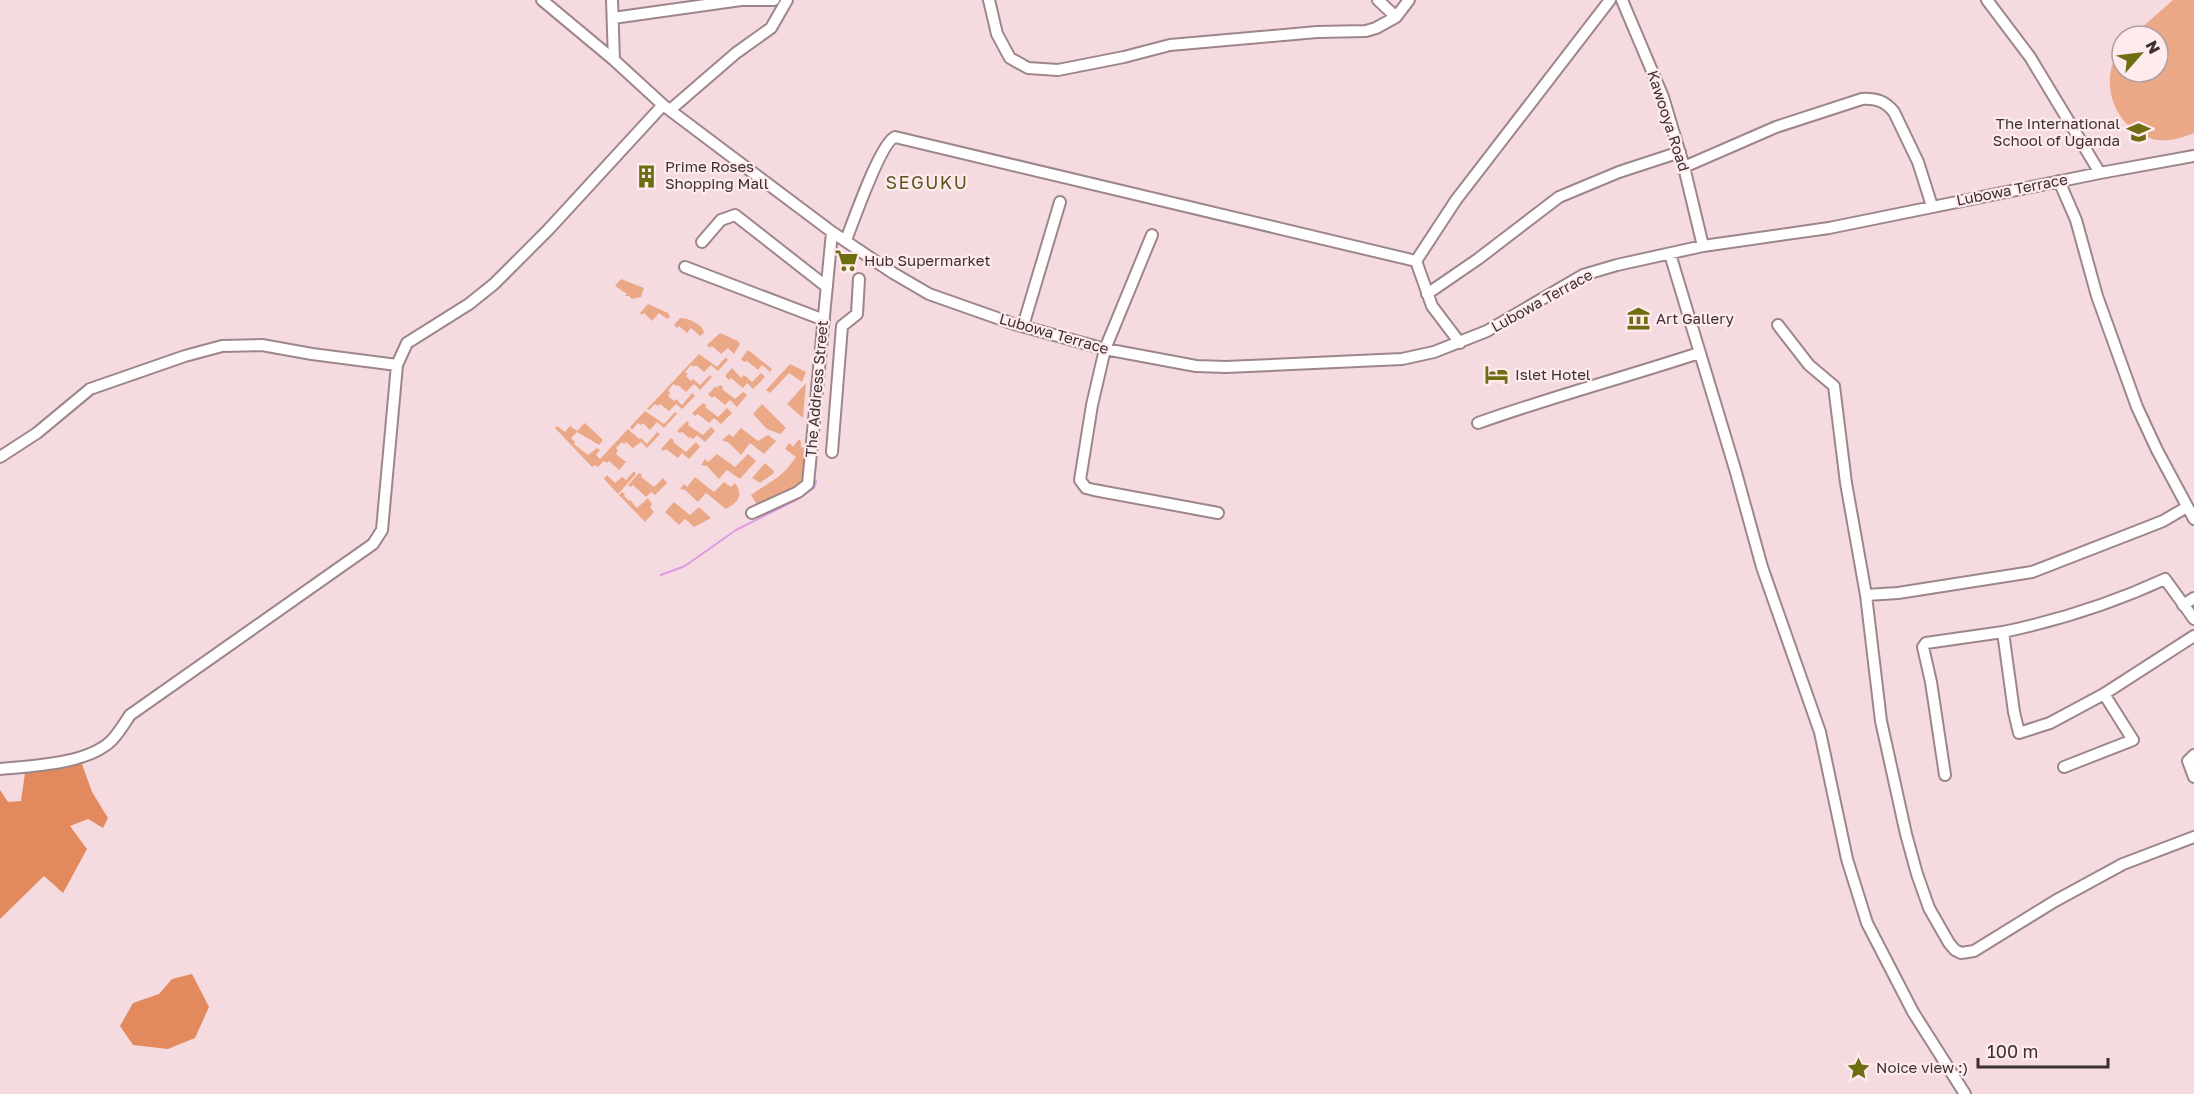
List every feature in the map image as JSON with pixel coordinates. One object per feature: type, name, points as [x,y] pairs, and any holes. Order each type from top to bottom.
[{"type":"street","name":"Lubowa Terrace","points":[[542,0],[614,60],[666,108],[832,232],[929,294],[1023,326],[1105,349],[1196,366],[1226,367],[1402,359],[1460,343],[1486,331],[1583,275],[1617,265],[1703,246],[1829,228],[2100,172],[2194,156]]},
{"type":"street","points":[[612,0],[614,60]]},
{"type":"street","points":[[613,18],[741,0],[774,0]]},
{"type":"street","points":[[0,769],[65,761],[99,750],[110,741],[130,715],[374,544],[382,530],[397,365],[407,343],[469,304],[494,284],[666,108],[771,28],[787,0]]},
{"type":"street","points":[[989,0],[997,34],[1010,58],[1022,66],[1043,69],[1082,66],[1170,45],[1317,32],[1366,31],[1396,17],[1409,0]]},
{"type":"street","points":[[1378,0],[1396,17]]},
{"type":"street","points":[[1416,261],[1456,200],[1610,0]]},
{"type":"street","name":"Kawooya Road","points":[[1622,0],[1663,97],[1680,152],[1703,246]]},
{"type":"street","points":[[1987,0],[2030,57],[2100,172]]},
{"type":"street","points":[[1684,167],[1776,127],[1862,99],[1880,100],[1894,112],[1918,162],[1932,206]]},
{"type":"street","points":[[846,240],[875,167],[888,141],[895,137],[1416,261]]},
{"type":"street","points":[[1427,294],[1478,259],[1559,196],[1619,172],[1680,152]]},
{"type":"street","points":[[2059,181],[2076,220],[2097,296],[2137,407],[2194,518]]},
{"type":"street","points":[[1023,326],[1060,202]]},
{"type":"street","points":[[702,242],[721,220],[735,215],[827,287]]},
{"type":"street","name":"The Address Street","points":[[752,513],[798,492],[808,484],[832,232]]},
{"type":"street","points":[[1152,235],[1105,349],[1092,405],[1080,480],[1083,485],[1094,490],[1218,513]]},
{"type":"street","points":[[1670,254],[1762,567],[1820,732],[1847,859],[1867,923],[1912,1012],[1965,1094]]},
{"type":"street","points":[[1416,261],[1432,306],[1460,343]]},
{"type":"street","points":[[685,267],[824,322],[842,326]]},
{"type":"street","points":[[832,452],[842,326],[857,314],[859,279]]},
{"type":"street","points":[[1778,325],[1809,365],[1834,386],[1846,483],[1866,596],[1881,721],[1917,874],[1929,908],[1955,950],[1961,953],[1974,951],[2055,901],[2123,864],[2194,837]]},
{"type":"street","points":[[0,457],[37,433],[90,389],[102,383],[222,346],[262,345],[397,365]]},
{"type":"street","points":[[1478,423],[1540,401],[1615,380],[1699,352]]},
{"type":"street","points":[[1866,596],[2032,572],[2144,529],[2187,507]]},
{"type":"street","points":[[1945,775],[1931,682],[1923,647],[1926,642],[2003,632],[2070,616],[2165,579],[2194,619]]},
{"type":"street","points":[[2183,605],[2194,598]]},
{"type":"street","points":[[2003,632],[2019,733],[2050,723],[2104,694],[2194,636]]},
{"type":"street","points":[[2064,767],[2133,740],[2104,694]]},
{"type":"street","points":[[2194,755],[2188,761],[2194,777]]},
{"type":"shaded area","points":[[2173,0],[2194,0],[2194,133],[2174,139],[2153,139],[2127,124],[2113,101],[2110,84],[2170,84],[2170,24],[2146,24]]},
{"type":"shaded area","points":[[621,279],[644,288],[641,297],[632,299],[625,296],[627,294],[615,286]]},
{"type":"shaded area","points":[[648,304],[668,313],[670,317],[667,319],[659,313],[652,321],[644,313],[642,315],[640,313]]},
{"type":"shaded area","points":[[680,318],[695,322],[704,333],[700,336],[691,328],[687,333],[679,326],[677,328],[674,325]]},
{"type":"shaded area","points":[[720,333],[740,344],[734,354],[728,348],[721,354],[712,346],[710,348],[707,345]]},
{"type":"shaded area","points":[[748,350],[772,369],[770,372],[762,365],[758,370],[741,359]]},
{"type":"shaded area","points":[[699,354],[717,367],[726,357],[728,360],[718,371],[711,365],[704,372],[696,365],[694,367],[691,365],[685,372],[691,381],[693,379],[700,385],[710,375],[712,377],[700,390],[694,384],[686,392],[673,384],[668,391],[670,393],[668,396],[674,401],[676,399],[682,405],[692,393],[695,396],[682,409],[676,404],[669,411],[660,404],[658,406],[655,404],[649,410],[647,409]]},
{"type":"shaded area","points":[[790,364],[806,372],[802,382],[789,373],[770,393],[766,390]]},
{"type":"shaded area","points":[[732,368],[741,378],[744,375],[752,382],[761,373],[765,377],[753,389],[747,383],[743,388],[725,376]]},
{"type":"shaded area","points":[[806,383],[803,418],[787,404]]},
{"type":"shaded area","points":[[720,385],[735,399],[743,392],[747,395],[737,407],[730,400],[725,405],[708,394]]},
{"type":"shaded area","points":[[703,403],[718,417],[727,408],[732,413],[721,424],[714,418],[709,423],[698,414],[695,416],[692,413]]},
{"type":"shaded area","points":[[762,404],[786,428],[780,434],[767,429],[753,414]]},
{"type":"shaded area","points":[[645,411],[664,424],[675,412],[677,414],[664,428],[657,422],[650,430],[643,423],[641,425],[638,423],[632,430],[630,427]]},
{"type":"shaded area","points":[[687,421],[688,425],[703,435],[711,427],[715,431],[705,442],[697,435],[693,439],[689,438],[677,431]]},
{"type":"shaded area","points":[[585,423],[603,440],[599,445],[577,432],[571,438],[574,444],[588,455],[597,448],[600,450],[596,455],[600,459],[628,429],[647,444],[657,432],[660,434],[647,448],[641,442],[633,448],[626,442],[624,444],[622,442],[616,448],[618,451],[616,454],[626,462],[619,470],[609,461],[607,463],[604,461],[598,467],[595,465],[592,467],[555,428],[557,426],[565,432],[570,426],[577,431]]},
{"type":"shaded area","points":[[741,428],[758,441],[768,435],[776,441],[764,454],[750,443],[741,455],[729,443],[722,440],[729,434],[733,437]]},
{"type":"shaded area","points":[[671,438],[686,452],[696,442],[700,447],[689,459],[682,453],[678,458],[666,449],[663,451],[661,449]]},
{"type":"shaded area","points":[[799,439],[801,447],[805,448],[802,481],[793,491],[761,506],[756,503],[751,495],[787,469],[796,457],[785,449],[789,443],[793,447]]},
{"type":"shaded area","points":[[717,454],[735,467],[748,454],[756,461],[740,479],[727,470],[719,479],[707,466],[701,465],[705,459],[708,462]]},
{"type":"shaded area","points":[[765,463],[774,471],[760,483],[752,478]]},
{"type":"shaded area","points":[[634,471],[636,474],[618,494],[604,479],[607,475],[615,483],[622,477],[626,480]]},
{"type":"shaded area","points":[[639,473],[654,487],[663,478],[667,483],[655,495],[651,492],[646,497],[633,485],[631,487],[628,485]]},
{"type":"shaded area","points":[[695,477],[714,492],[724,482],[731,487],[735,483],[739,492],[738,498],[726,509],[706,493],[698,502],[685,490],[680,489],[684,484],[687,487]]},
{"type":"shaded area","points":[[622,492],[637,508],[648,498],[654,512],[645,522],[619,495]]},
{"type":"shaded area","points":[[674,502],[690,515],[699,507],[711,518],[694,527],[685,519],[679,525],[665,512]]},
{"type":"shaded area","points":[[82,764],[92,792],[108,818],[103,828],[88,819],[70,826],[87,849],[63,893],[44,876],[0,919],[0,790],[8,802],[21,801],[25,773]]},
{"type":"shaded area","points":[[192,974],[209,1007],[195,1038],[168,1049],[133,1045],[120,1026],[133,1003],[159,994],[172,979]]},
{"type":"waterway","points":[[803,495],[814,488],[816,481]]},
{"type":"waterway","points":[[661,575],[685,566],[736,530],[798,499]]},
{"type":"place","name":"The International School of Uganda","points":[[2138,133]]},
{"type":"place","name":"Prime Roses Shopping Mall","points":[[647,176]]},
{"type":"place","name":"Hub Supermarket","points":[[846,261]]},
{"type":"place","name":"Art Gallery","points":[[1638,319]]},
{"type":"place","name":"Islet Hotel","points":[[1497,375]]},
{"type":"place","name":"Noice view :)","points":[[1858,1068]]},
{"type":"district","name":"SEGUKU","points":[[927,183]]}]
